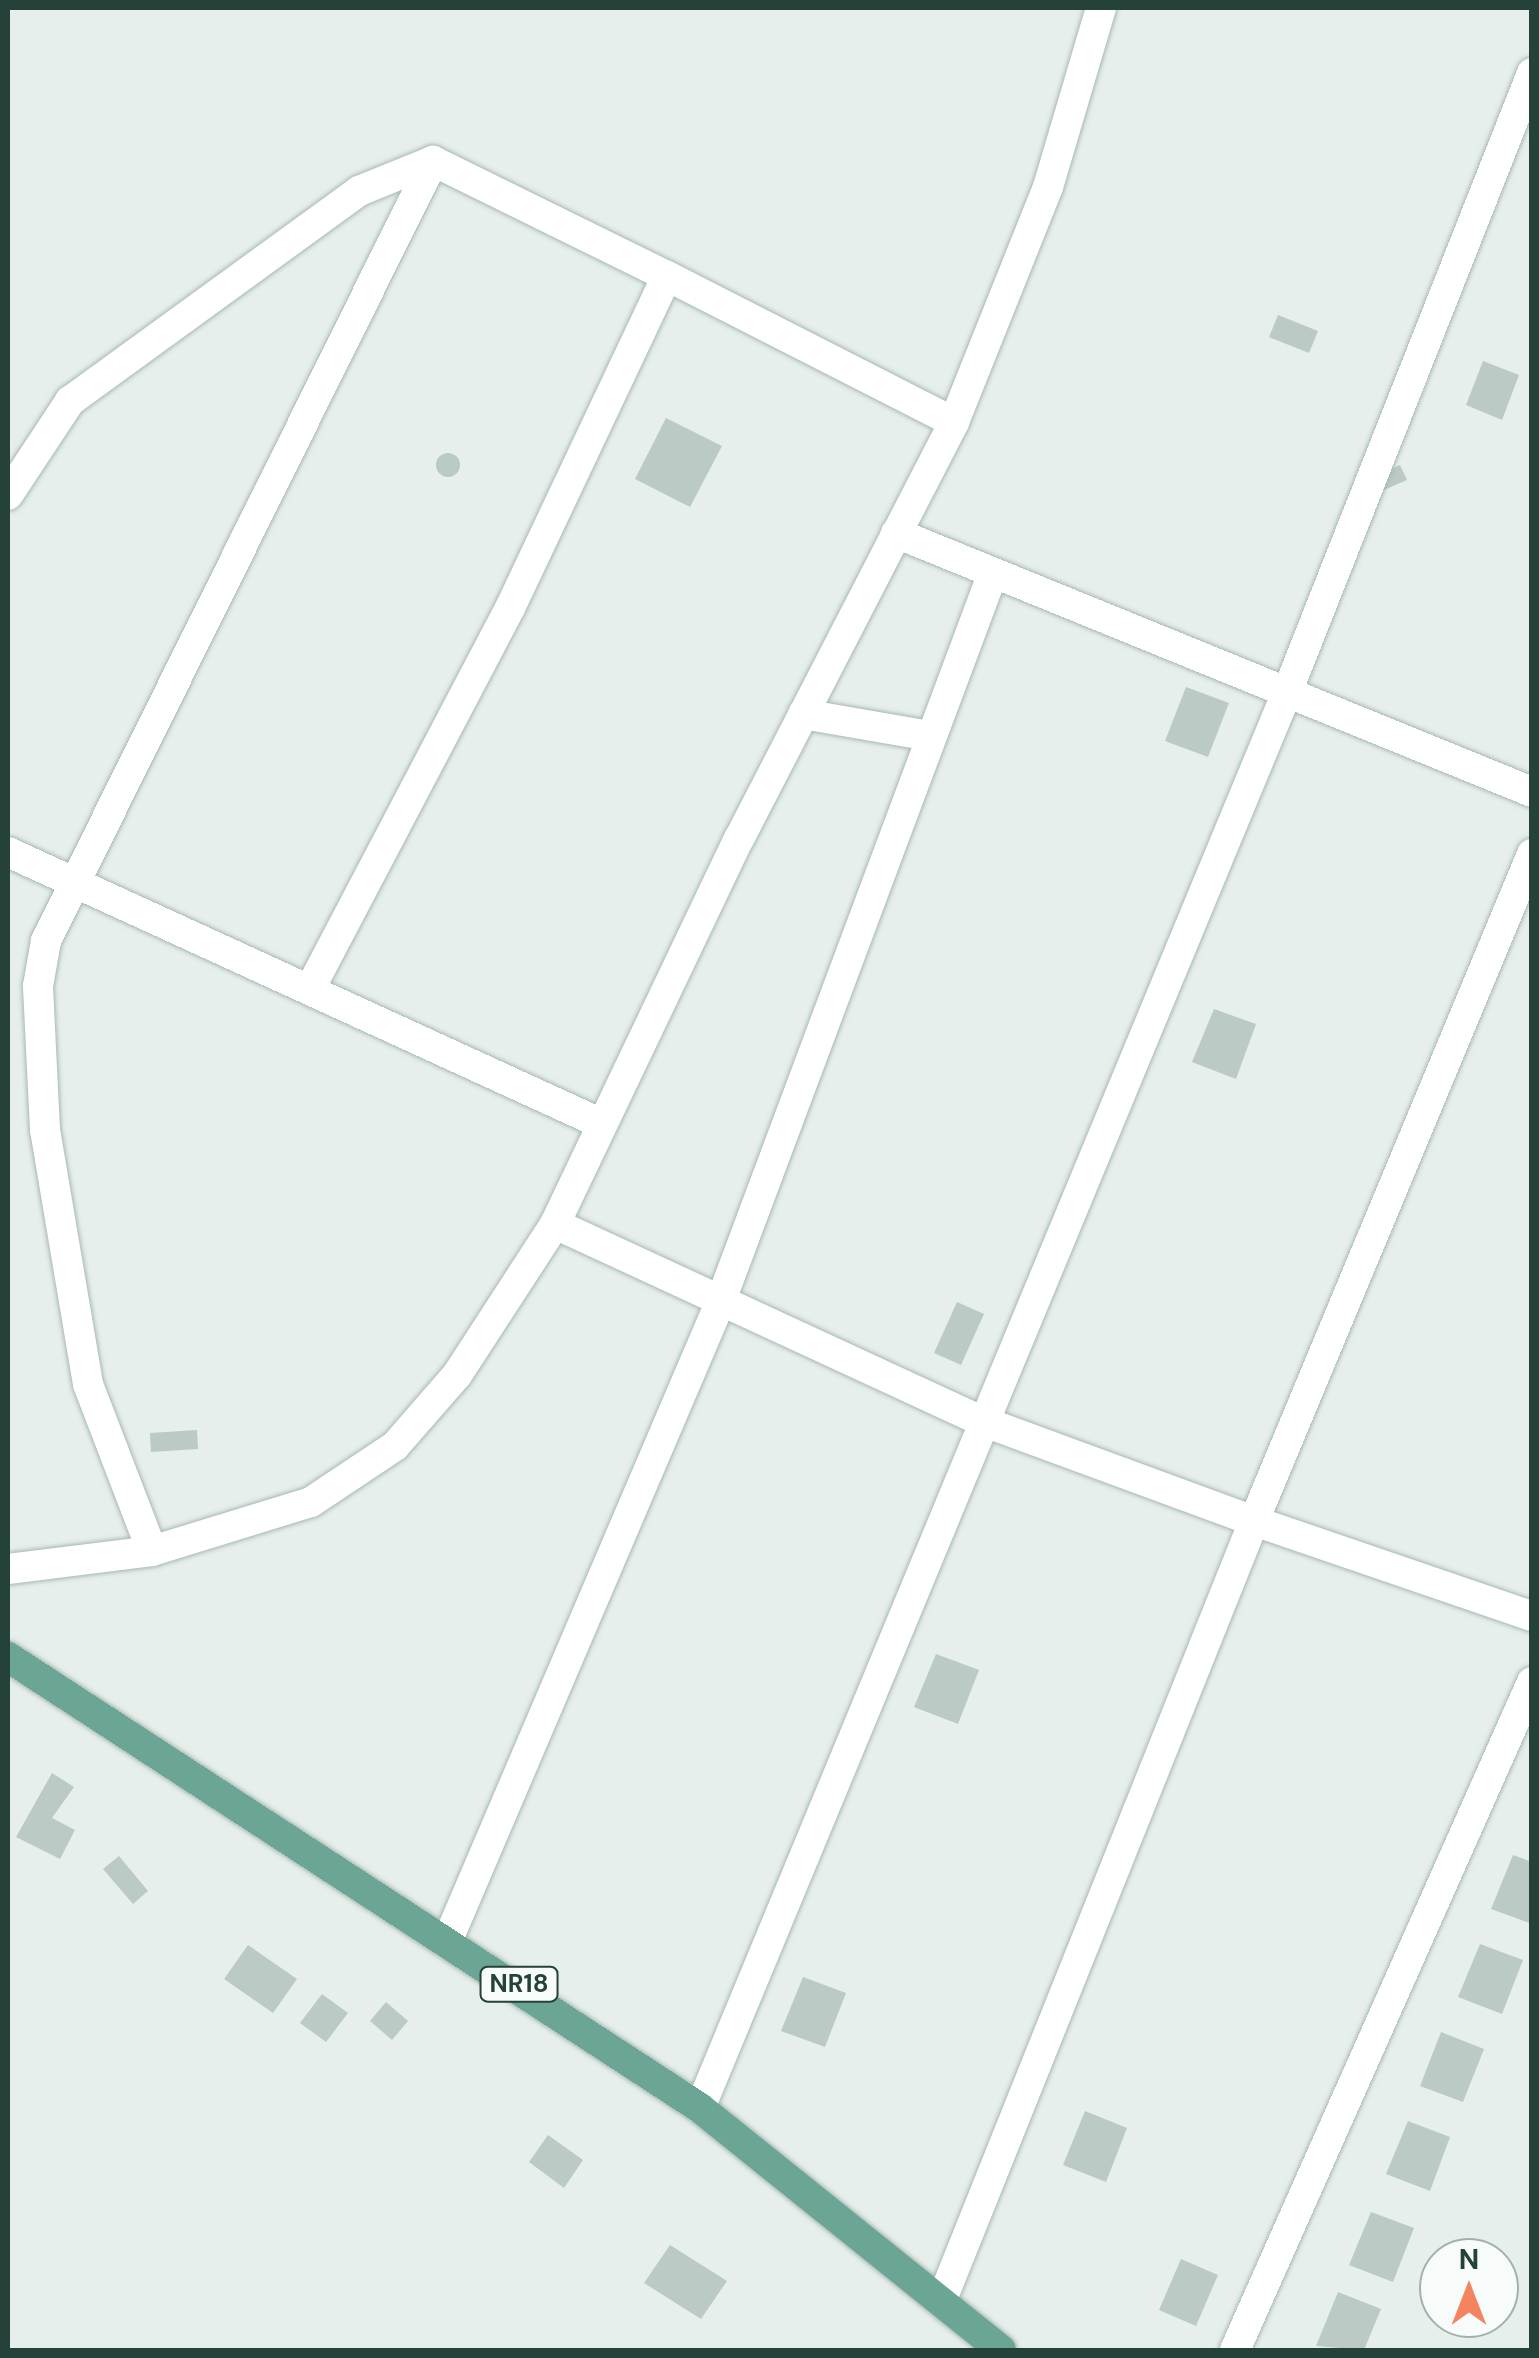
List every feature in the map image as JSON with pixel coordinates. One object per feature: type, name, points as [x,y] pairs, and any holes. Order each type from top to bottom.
[{"type":"main road","name":"NR18","points":[[8,1657],[449,1937],[700,2108],[943,2297],[1001,2350]]},
{"type":"street","points":[[8,1569],[152,1551],[310,1502],[395,1446],[458,1376],[556,1224],[803,714],[954,422],[1048,186],[1101,8]]},
{"type":"street","points":[[700,2108],[1286,695],[1532,73]]},
{"type":"street","points":[[8,495],[70,400],[360,191],[433,160],[954,422]]},
{"type":"street","points":[[152,1551],[88,1384],[45,1130],[38,986],[70,880],[433,160]]},
{"type":"street","points":[[310,988],[510,608],[667,276]]},
{"type":"street","points":[[896,533],[1532,792]]},
{"type":"street","points":[[449,1937],[720,1303],[993,573]]},
{"type":"street","points":[[803,714],[931,736]]},
{"type":"street","points":[[8,852],[602,1124]]},
{"type":"street","points":[[943,2297],[1254,1522],[1532,854]]},
{"type":"street","points":[[556,1224],[982,1421],[1254,1522],[1532,1616]]},
{"type":"street","points":[[1234,2350],[1532,1682]]},
{"type":"building","points":[[1278,315],[1318,331],[1309,353],[1269,337]]},
{"type":"building","points":[[1483,361],[1519,375],[1502,420],[1466,405]]},
{"type":"building","points":[[666,418],[722,446],[690,507],[635,479]]},
{"type":"building","points":[[448,453],[457,456],[457,474],[448,477],[439,474],[436,465],[439,456]]},
{"type":"building","points":[[1400,465],[1407,480],[1384,490],[1377,475]]},
{"type":"building","points":[[1186,687],[1229,703],[1208,757],[1165,741]]},
{"type":"building","points":[[1214,1009],[1256,1024],[1236,1079],[1192,1062]]},
{"type":"building","points":[[957,1302],[984,1314],[961,1365],[934,1353]]},
{"type":"building","points":[[197,1430],[198,1449],[151,1452],[150,1433]]},
{"type":"building","points":[[936,1654],[979,1670],[958,1724],[914,1707]]},
{"type":"building","points":[[52,1773],[74,1787],[52,1818],[75,1830],[60,1859],[16,1837]]},
{"type":"building","points":[[1513,1855],[1532,1862],[1532,1924],[1491,1909]]},
{"type":"building","points":[[119,1856],[148,1891],[133,1904],[103,1869]]},
{"type":"building","points":[[1480,1944],[1523,1960],[1502,2014],[1458,1997]]},
{"type":"building","points":[[248,1945],[297,1979],[273,2013],[224,1979]]},
{"type":"building","points":[[803,1977],[846,1993],[825,2047],[781,2031]]},
{"type":"building","points":[[322,1994],[348,2013],[326,2042],[300,2023]]},
{"type":"building","points":[[386,2002],[408,2021],[392,2040],[370,2021]]},
{"type":"building","points":[[1441,2032],[1484,2049],[1463,2102],[1420,2086]]},
{"type":"building","points":[[1085,2111],[1127,2128],[1106,2182],[1063,2165]]},
{"type":"building","points":[[1408,2121],[1450,2137],[1430,2191],[1386,2174]]},
{"type":"building","points":[[548,2135],[583,2160],[564,2188],[529,2162]]},
{"type":"building","points":[[1371,2212],[1414,2228],[1393,2282],[1349,2265]]},
{"type":"building","points":[[670,2245],[727,2281],[701,2319],[644,2283]]},
{"type":"building","points":[[1181,2259],[1218,2275],[1196,2326],[1159,2310]]},
{"type":"building","points":[[1338,2292],[1381,2309],[1364,2350],[1316,2346]]}]
